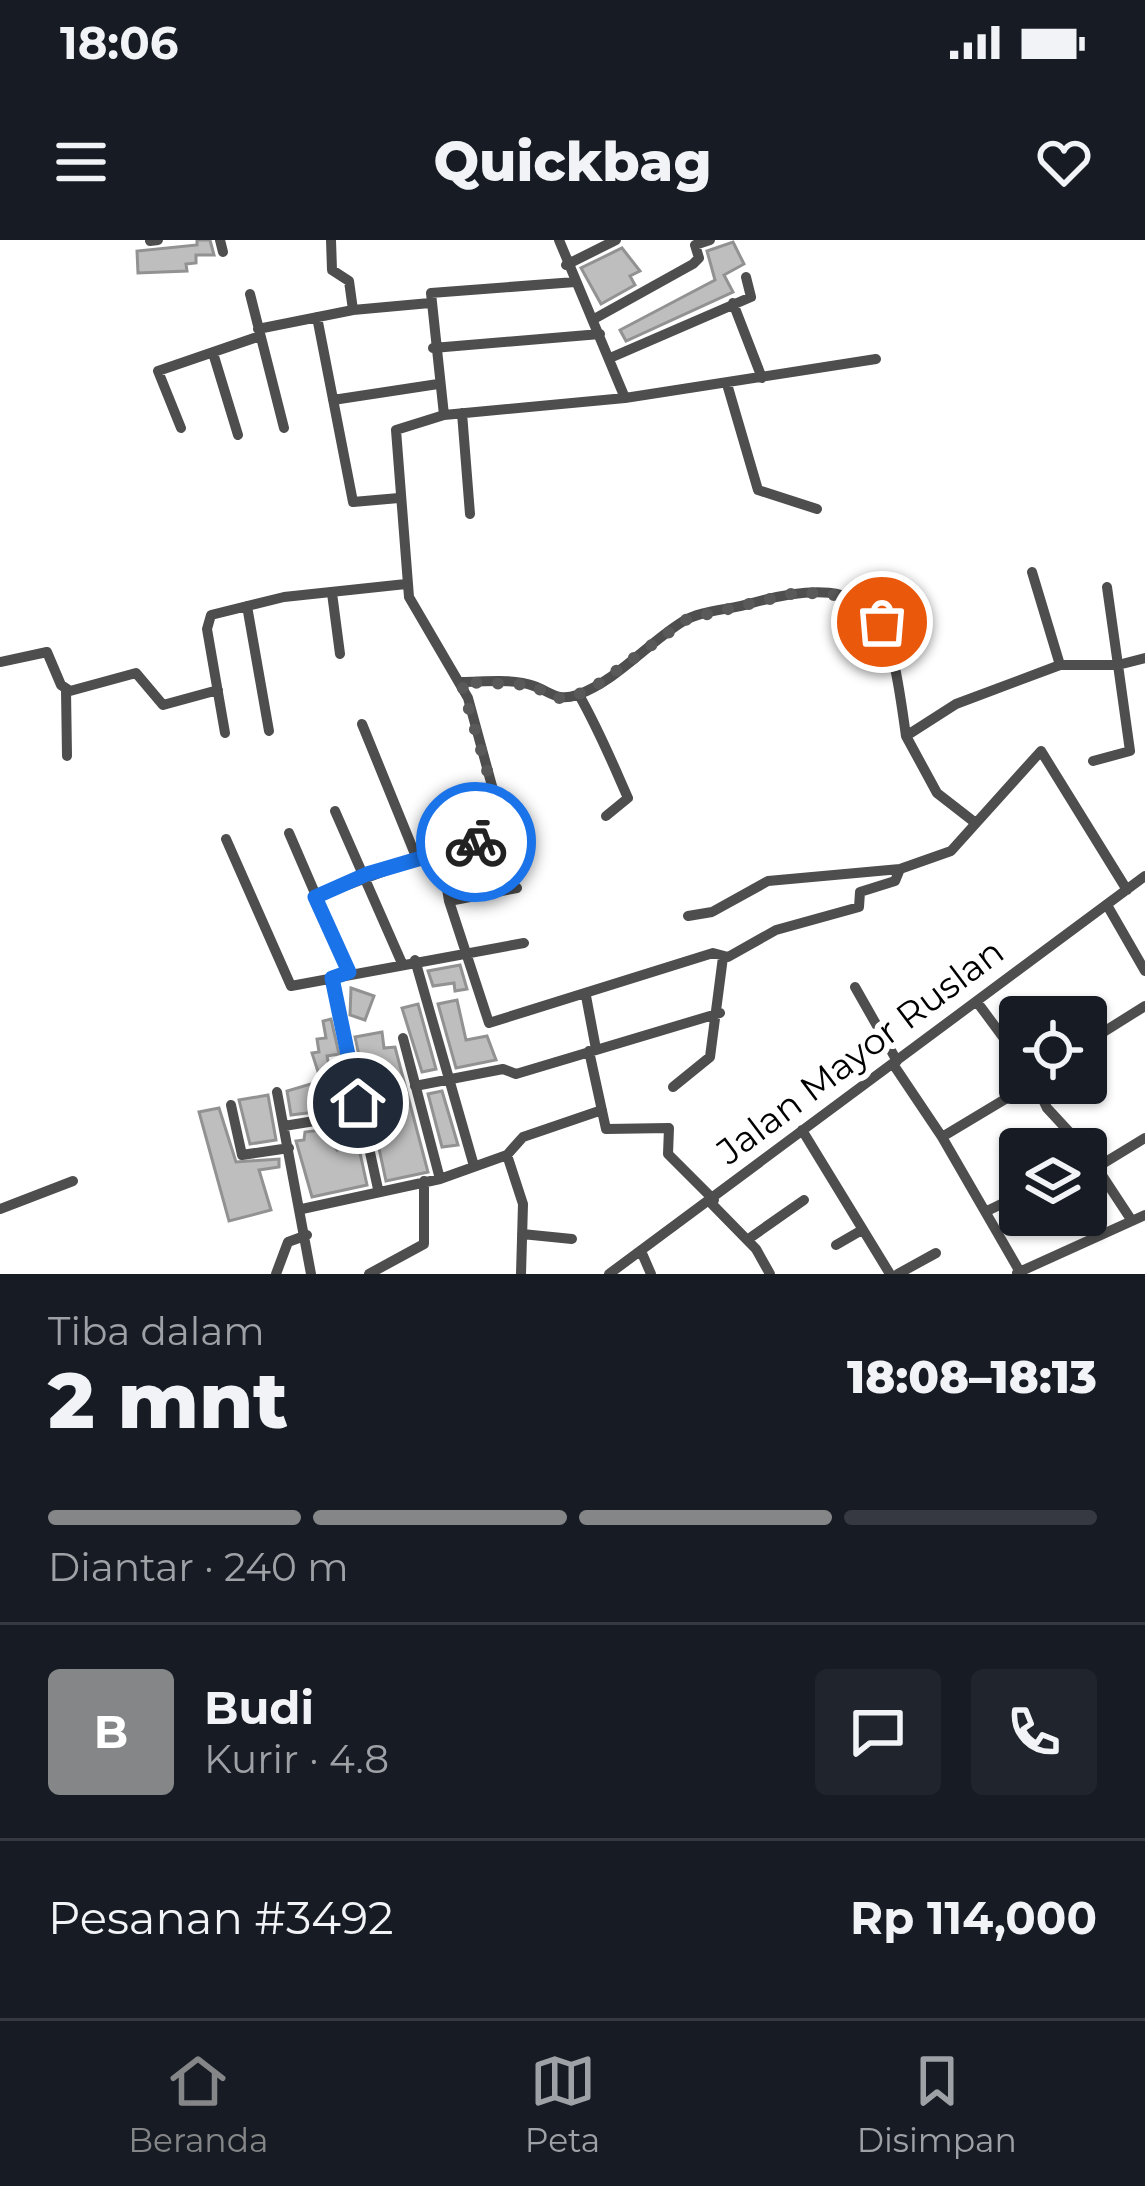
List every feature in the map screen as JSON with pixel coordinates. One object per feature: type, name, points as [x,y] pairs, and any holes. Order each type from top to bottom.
[{"type":"street","points":[[331,240],[332,270],[348,278],[353,310]]},
{"type":"street","points":[[559,240],[625,398]]},
{"type":"street","points":[[566,265],[616,240]]},
{"type":"street","points":[[594,320],[694,264],[699,258],[694,242],[710,240]]},
{"type":"street","points":[[610,358],[752,295],[746,278]]},
{"type":"street","points":[[444,415],[433,348],[432,291],[574,282]]},
{"type":"street","points":[[250,294],[284,428]]},
{"type":"street","points":[[181,428],[158,371],[317,317],[430,303]]},
{"type":"street","points":[[734,303],[762,378]]},
{"type":"street","points":[[317,317],[353,502],[399,498]]},
{"type":"street","points":[[433,348],[601,334]]},
{"type":"street","points":[[213,353],[238,435]]},
{"type":"street","points":[[315,897],[367,874],[490,838],[501,823],[461,682],[412,607],[406,584],[396,430],[444,415],[625,398],[875,359]]},
{"type":"street","points":[[333,400],[438,384]]},
{"type":"street","points":[[727,384],[758,490],[817,509]]},
{"type":"street","points":[[462,413],[470,514]]},
{"type":"street","points":[[1032,572],[1060,664]]},
{"type":"street","points":[[225,733],[208,620],[217,612],[406,584]]},
{"type":"street","points":[[1093,761],[1130,751],[1107,587]]},
{"type":"street","points":[[461,682],[532,685],[555,698],[579,694],[687,619],[799,592],[845,596],[882,622],[894,649],[906,736],[937,793],[973,821]]},
{"type":"street","points":[[332,593],[340,654]]},
{"type":"street","points":[[247,605],[269,730]]},
{"type":"street","points":[[0,662],[47,652],[66,690],[67,756]]},
{"type":"street","points":[[906,736],[956,704],[1060,664],[1118,664],[1145,658]]},
{"type":"street","points":[[66,690],[132,672],[144,677],[163,705],[218,690]]},
{"type":"street","points":[[579,694],[614,756],[613,769],[628,798],[606,816]]},
{"type":"street","points":[[362,724],[417,859]]},
{"type":"street","points":[[688,916],[712,912],[768,881],[900,869],[956,848],[973,821],[1044,752],[1127,890]]},
{"type":"street","points":[[335,811],[367,874],[401,961]]},
{"type":"street","points":[[289,833],[349,972]]},
{"type":"street","points":[[226,839],[289,984],[524,943]]},
{"type":"street","points":[[441,853],[449,901],[489,1022],[586,996],[712,953],[723,957],[776,930],[857,908],[860,892],[895,881],[900,869]]},
{"type":"street","name":"Jalan Mayor Ruslan","points":[[613,1273],[1145,876]]},
{"type":"street","points":[[449,901],[517,888]]},
{"type":"street","points":[[1107,905],[1145,971]]},
{"type":"street","points":[[673,1088],[686,1072],[708,1062],[720,1013],[723,957]]},
{"type":"street","points":[[415,960],[474,1166]]},
{"type":"street","points":[[332,978],[378,1189]]},
{"type":"street","points":[[855,987],[895,1062],[987,1211],[1018,1273],[1145,1216]]},
{"type":"street","points":[[586,996],[606,1129],[669,1128],[668,1154],[747,1240],[770,1274]]},
{"type":"street","points":[[977,1002],[999,1032]]},
{"type":"street","points":[[1107,1029],[1145,1006]]},
{"type":"street","points":[[415,1086],[503,1069],[516,1074],[720,1013]]},
{"type":"street","points":[[403,1039],[440,1179]]},
{"type":"street","points":[[277,1092],[311,1274]]},
{"type":"street","points":[[942,1137],[999,1104]]},
{"type":"street","points":[[1049,1104],[1068,1128]]},
{"type":"street","points":[[231,1105],[242,1155],[289,1148]]},
{"type":"street","points":[[302,1209],[440,1179],[507,1155],[523,1137],[602,1110]]},
{"type":"street","points":[[284,1126],[327,1119],[337,1140]]},
{"type":"street","points":[[802,1130],[894,1274],[936,1253]]},
{"type":"street","points":[[1107,1161],[1145,1138]]},
{"type":"street","points":[[507,1155],[523,1204],[521,1274]]},
{"type":"street","points":[[1107,1179],[1132,1221]]},
{"type":"street","points":[[0,1209],[74,1181]]},
{"type":"street","points":[[369,1274],[424,1244],[424,1181]]},
{"type":"street","points":[[747,1240],[803,1200]]},
{"type":"street","points":[[987,1211],[999,1205]]},
{"type":"street","points":[[836,1245],[862,1230]]},
{"type":"street","points":[[522,1234],[572,1239]]},
{"type":"street","points":[[276,1274],[288,1242],[307,1235]]},
{"type":"street","points":[[641,1251],[650,1274]]},
{"type":"building","points":[[197,240],[210,240],[214,255],[196,255],[196,263],[186,264],[187,271],[138,273],[137,251],[197,245]]},
{"type":"building","points":[[733,242],[744,264],[724,275],[733,292],[626,341],[620,330],[715,280],[707,251]]},
{"type":"building","points":[[622,248],[640,271],[630,276],[635,285],[601,304],[581,268]]},
{"type":"building","points":[[460,965],[467,989],[455,991],[454,983],[433,986],[428,971]]},
{"type":"building","points":[[351,988],[374,996],[365,1020],[350,1015]]},
{"type":"building","points":[[457,1000],[466,1040],[487,1036],[496,1060],[456,1068],[438,1004]]},
{"type":"building","points":[[418,1004],[436,1069],[422,1072],[402,1008]]},
{"type":"building","points":[[331,1019],[339,1054],[327,1056],[332,1082],[337,1082],[340,1096],[347,1094],[347,1132],[355,1130],[367,1185],[312,1197],[296,1141],[304,1140],[305,1132],[321,1130],[337,1150],[346,1137],[330,1110],[291,1115],[287,1091],[321,1081],[312,1053],[319,1052],[317,1039],[326,1038],[323,1021]]},
{"type":"building","points":[[382,1032],[384,1048],[395,1047],[428,1172],[386,1181],[355,1037]]},
{"type":"building","points":[[442,1091],[458,1145],[442,1147],[428,1094]]},
{"type":"building","points":[[268,1095],[276,1140],[250,1144],[239,1100]]},
{"type":"building","points":[[219,1108],[236,1162],[279,1159],[279,1167],[259,1170],[271,1210],[229,1221],[199,1112]]},
{"type":"way so far","points":[[476,842],[490,838],[501,827],[501,818],[461,682],[532,685],[555,698],[570,698],[594,687],[687,619],[799,592],[845,596],[882,622]]},
{"type":"route","points":[[358,1103],[332,978],[349,972],[315,897],[367,874],[476,842]]}]
